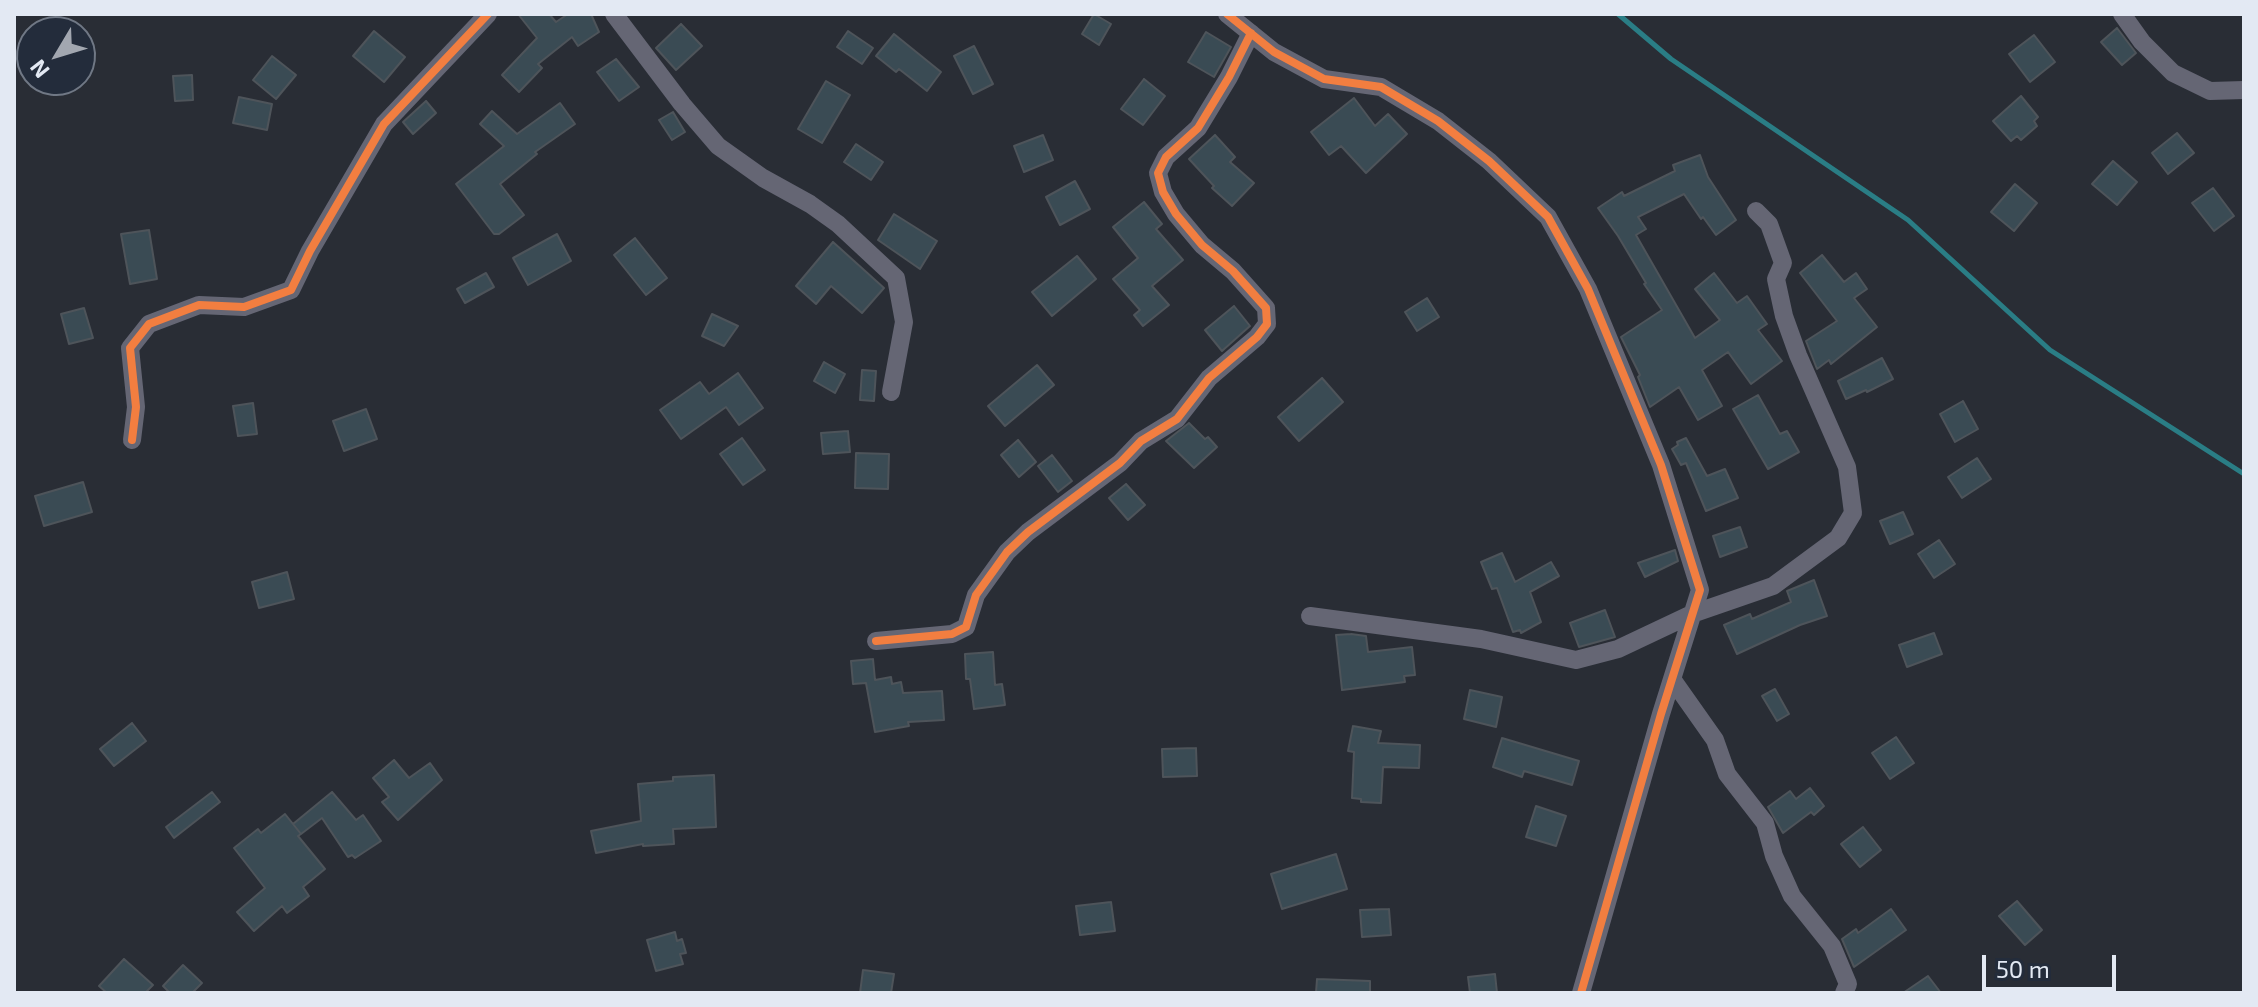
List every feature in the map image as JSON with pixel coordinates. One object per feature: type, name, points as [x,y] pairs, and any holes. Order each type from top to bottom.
[{"type":"street","points":[[132,440],[136,407],[130,348],[149,324],[199,305],[244,307],[291,290],[310,251],[384,124],[488,14]]},
{"type":"street","points":[[614,14],[718,146],[838,224],[896,278],[904,322],[891,392]]},
{"type":"street","points":[[1227,14],[1274,52],[1324,79],[1381,87],[1438,121],[1489,161],[1548,217],[1588,289],[1661,465],[1700,590],[1581,993]]},
{"type":"street","points":[[2122,14],[2142,42],[2173,73],[2210,91],[2244,90]]},
{"type":"street","points":[[876,641],[952,634],[966,627],[976,595],[1007,552],[1028,532],[1120,463],[1141,441],[1177,419],[1209,378],[1257,337],[1267,324],[1266,308],[1233,271],[1202,245],[1176,214],[1163,192],[1158,173],[1166,157],[1198,128],[1251,33]]},
{"type":"street","points":[[1310,616],[1481,639],[1576,660],[1618,649],[1692,614],[1773,586],[1838,538],[1853,513],[1847,467],[1784,316],[1776,279],[1783,263],[1769,224],[1756,211]]},
{"type":"street","points":[[1672,679],[1715,740],[1727,774],[1765,823],[1774,856],[1792,896],[1832,946],[1848,984],[1844,993]]},
{"type":"building","points":[[518,14],[549,14],[556,22],[568,14],[591,14],[599,32],[578,46],[572,37],[538,64],[542,68],[519,92],[502,75],[537,38]]},
{"type":"building","points":[[1094,14],[1111,24],[1099,45],[1082,34]]},
{"type":"building","points":[[681,24],[702,46],[676,70],[656,48]]},
{"type":"building","points":[[2117,28],[2136,53],[2122,65],[2101,42]]},
{"type":"building","points":[[374,31],[405,57],[384,82],[353,56]]},
{"type":"building","points":[[848,31],[873,48],[862,64],[837,47]]},
{"type":"building","points":[[1206,32],[1231,47],[1214,77],[1188,62]]},
{"type":"building","points":[[894,34],[941,72],[927,91],[876,56]]},
{"type":"building","points":[[2034,35],[2055,62],[2030,82],[2009,54]]},
{"type":"building","points":[[974,46],[993,84],[973,94],[954,56]]},
{"type":"building","points":[[272,56],[296,75],[276,99],[253,80]]},
{"type":"building","points":[[616,59],[639,87],[619,101],[597,72]]},
{"type":"building","points":[[192,75],[193,100],[175,101],[173,76]]},
{"type":"building","points":[[1144,79],[1165,96],[1143,125],[1121,109]]},
{"type":"building","points":[[826,81],[850,95],[822,143],[798,129]]},
{"type":"building","points":[[2021,96],[2038,117],[2034,121],[2037,126],[2021,140],[2017,136],[2011,141],[1993,121]]},
{"type":"building","points":[[239,97],[272,104],[267,130],[233,123]]},
{"type":"building","points":[[1354,98],[1375,126],[1388,114],[1407,134],[1366,173],[1341,146],[1329,155],[1311,132]]},
{"type":"building","points":[[426,101],[436,113],[413,134],[403,122]]},
{"type":"building","points":[[560,103],[575,124],[535,152],[537,154],[500,184],[524,215],[499,234],[494,234],[456,184],[504,146],[480,124],[492,111],[517,134]]},
{"type":"building","points":[[673,112],[685,132],[672,140],[659,120]]},
{"type":"building","points":[[2177,133],[2194,153],[2168,174],[2152,153]]},
{"type":"building","points":[[1043,135],[1053,160],[1024,172],[1014,146]]},
{"type":"building","points":[[1215,135],[1235,157],[1230,162],[1254,183],[1232,206],[1212,188],[1214,186],[1189,159]]},
{"type":"building","points":[[856,144],[883,162],[871,180],[844,162]]},
{"type":"building","points":[[1700,155],[1708,177],[1736,220],[1716,235],[1684,194],[1638,217],[1646,229],[1636,235],[1695,338],[1720,320],[1695,289],[1714,273],[1737,303],[1747,296],[1767,324],[1758,330],[1782,361],[1751,384],[1728,352],[1702,370],[1722,406],[1698,420],[1679,387],[1650,407],[1638,377],[1640,375],[1621,337],[1662,310],[1598,208],[1622,192],[1624,196],[1675,171],[1673,165]]},
{"type":"building","points":[[2113,161],[2137,182],[2117,205],[2092,184]]},
{"type":"building","points":[[1075,181],[1090,209],[1060,225],[1046,197]]},
{"type":"building","points":[[2015,184],[2037,203],[2014,231],[1991,212]]},
{"type":"building","points":[[2213,188],[2234,216],[2214,231],[2192,203]]},
{"type":"building","points":[[1144,202],[1162,224],[1156,229],[1183,260],[1152,286],[1169,305],[1143,326],[1134,315],[1140,310],[1113,279],[1138,258],[1113,227]]},
{"type":"building","points":[[894,214],[937,241],[920,269],[878,240]]},
{"type":"building","points":[[149,230],[157,279],[130,284],[121,234]]},
{"type":"building","points":[[557,234],[571,261],[528,285],[513,258]]},
{"type":"building","points":[[635,238],[667,278],[646,295],[614,255]]},
{"type":"building","points":[[833,242],[884,288],[862,313],[831,286],[816,304],[796,286]]},
{"type":"building","points":[[1822,255],[1844,282],[1856,273],[1867,289],[1854,298],[1877,327],[1831,364],[1829,360],[1817,369],[1806,341],[1837,321],[1800,273]]},
{"type":"building","points":[[1077,256],[1096,279],[1052,316],[1032,292]]},
{"type":"building","points":[[486,273],[494,287],[465,303],[457,289]]},
{"type":"building","points":[[1427,298],[1439,317],[1417,331],[1405,312]]},
{"type":"building","points":[[1234,306],[1250,326],[1222,351],[1205,330]]},
{"type":"building","points":[[84,308],[93,338],[69,344],[61,314]]},
{"type":"building","points":[[712,314],[738,326],[724,346],[702,336]]},
{"type":"building","points":[[1882,358],[1893,379],[1846,399],[1838,381]]},
{"type":"building","points":[[824,362],[845,374],[835,393],[814,381]]},
{"type":"building","points":[[1037,365],[1054,385],[1005,426],[988,406]]},
{"type":"building","points":[[862,370],[876,371],[874,401],[860,400]]},
{"type":"building","points":[[738,373],[763,408],[739,425],[726,407],[681,439],[660,410],[700,382],[709,394]]},
{"type":"building","points":[[1322,378],[1343,402],[1299,441],[1278,417]]},
{"type":"building","points":[[1758,395],[1780,434],[1787,431],[1799,452],[1768,469],[1733,409]]},
{"type":"building","points":[[1963,401],[1978,429],[1955,442],[1940,414]]},
{"type":"building","points":[[253,403],[257,434],[238,436],[233,406]]},
{"type":"building","points":[[366,409],[377,439],[344,451],[333,421]]},
{"type":"building","points":[[1189,423],[1217,447],[1194,468],[1166,441]]},
{"type":"building","points":[[848,431],[850,452],[823,454],[821,433]]},
{"type":"building","points":[[742,438],[765,470],[743,485],[720,454]]},
{"type":"building","points":[[1686,438],[1707,476],[1725,469],[1738,498],[1706,511],[1686,463],[1681,465],[1672,449],[1678,445],[1677,442]]},
{"type":"building","points":[[1018,440],[1036,462],[1019,477],[1001,455]]},
{"type":"building","points":[[856,453],[889,454],[888,489],[855,488]]},
{"type":"building","points":[[1052,455],[1072,481],[1058,492],[1038,466]]},
{"type":"building","points":[[1977,458],[1991,479],[1962,498],[1948,477]]},
{"type":"building","points":[[83,482],[92,512],[44,526],[35,496]]},
{"type":"building","points":[[1126,484],[1145,505],[1128,520],[1109,498]]},
{"type":"building","points":[[1903,512],[1913,534],[1890,544],[1880,521]]},
{"type":"building","points":[[1740,527],[1747,547],[1720,557],[1713,536]]},
{"type":"building","points":[[1939,540],[1955,564],[1934,578],[1918,554]]},
{"type":"building","points":[[1675,550],[1678,561],[1645,577],[1638,563]]},
{"type":"building","points":[[1502,553],[1515,582],[1551,562],[1559,576],[1530,592],[1541,622],[1521,633],[1520,630],[1513,632],[1497,588],[1492,589],[1481,562]]},
{"type":"building","points":[[287,572],[294,599],[259,608],[252,582]]},
{"type":"building","points":[[1814,580],[1827,616],[1737,654],[1724,625],[1750,614],[1752,619],[1791,602],[1787,591]]},
{"type":"building","points":[[1605,610],[1615,637],[1579,647],[1570,623]]},
{"type":"building","points":[[1934,633],[1942,654],[1907,667],[1899,645]]},
{"type":"building","points":[[1336,635],[1366,636],[1368,652],[1412,647],[1415,675],[1404,676],[1405,682],[1342,690]]},
{"type":"building","points":[[993,652],[995,685],[1002,684],[1005,705],[974,709],[970,679],[966,679],[965,654]]},
{"type":"building","points":[[873,659],[875,680],[891,677],[892,684],[901,682],[903,693],[942,691],[944,720],[908,722],[909,726],[875,732],[866,683],[853,684],[851,661]]},
{"type":"building","points":[[1775,689],[1789,714],[1777,721],[1762,696]]},
{"type":"building","points":[[1470,690],[1502,697],[1496,727],[1464,719]]},
{"type":"building","points":[[132,723],[146,741],[114,766],[100,749]]},
{"type":"building","points":[[1353,726],[1381,731],[1378,743],[1420,745],[1419,768],[1383,767],[1381,803],[1361,802],[1361,799],[1352,798],[1354,752],[1348,751]]},
{"type":"building","points":[[1896,737],[1914,763],[1890,779],[1872,753]]},
{"type":"building","points":[[1502,738],[1579,761],[1572,785],[1524,771],[1522,777],[1493,767]]},
{"type":"building","points":[[1196,748],[1197,776],[1163,777],[1162,749]]},
{"type":"building","points":[[394,760],[409,778],[430,763],[442,780],[398,820],[382,802],[389,797],[373,778]]},
{"type":"building","points":[[714,775],[716,827],[673,829],[674,844],[643,844],[596,853],[591,831],[641,821],[638,784],[673,781],[673,777]]},
{"type":"building","points":[[1810,788],[1824,806],[1783,833],[1768,807],[1790,791],[1796,799]]},
{"type":"building","points":[[212,792],[220,802],[174,838],[166,827]]},
{"type":"building","points":[[332,792],[356,820],[363,815],[381,841],[355,858],[352,855],[348,857],[322,818],[301,834],[293,824]]},
{"type":"building","points":[[1536,806],[1566,816],[1556,846],[1526,837]]},
{"type":"building","points":[[285,814],[301,834],[298,836],[325,869],[303,887],[309,896],[287,913],[282,906],[254,931],[237,912],[265,888],[234,848],[258,829],[261,833]]},
{"type":"building","points":[[1863,827],[1881,850],[1860,867],[1841,844]]},
{"type":"building","points":[[1336,854],[1347,889],[1282,909],[1271,874]]},
{"type":"building","points":[[2017,901],[2042,930],[2025,945],[1999,916]]},
{"type":"building","points":[[1111,902],[1115,931],[1080,935],[1076,906]]},
{"type":"building","points":[[1389,909],[1391,935],[1362,937],[1360,910]]},
{"type":"building","points":[[1891,909],[1906,930],[1854,967],[1842,939],[1856,929],[1858,933]]},
{"type":"building","points":[[675,932],[677,941],[682,939],[686,953],[680,954],[683,964],[656,971],[647,940]]},
{"type":"building","points":[[124,959],[153,985],[145,993],[107,993],[99,986]]},
{"type":"building","points":[[183,965],[202,983],[192,993],[170,993],[163,986]]},
{"type":"building","points":[[863,970],[894,974],[891,993],[860,993]]},
{"type":"building","points":[[1495,974],[1497,993],[1470,993],[1468,977]]},
{"type":"building","points":[[1928,976],[1941,993],[1903,993]]},
{"type":"building","points":[[1317,979],[1370,981],[1370,993],[1316,993]]},
{"type":"waterway","points":[[1618,14],[1671,59],[1908,220],[2050,350],[2244,474]]},
{"type":"cycle path","points":[[132,440],[136,407],[130,348],[149,324],[199,305],[244,307],[291,290],[310,251],[384,124],[488,14]]},
{"type":"cycle path","points":[[1227,14],[1274,52],[1324,79],[1381,87],[1438,121],[1489,161],[1548,217],[1588,289],[1661,465],[1700,590],[1581,993]]},
{"type":"cycle path","points":[[876,641],[952,634],[966,627],[976,595],[1007,552],[1028,532],[1120,463],[1141,441],[1177,419],[1209,378],[1257,337],[1267,324],[1266,308],[1233,271],[1202,245],[1176,214],[1163,192],[1158,173],[1166,157],[1198,128],[1251,33]]}]
